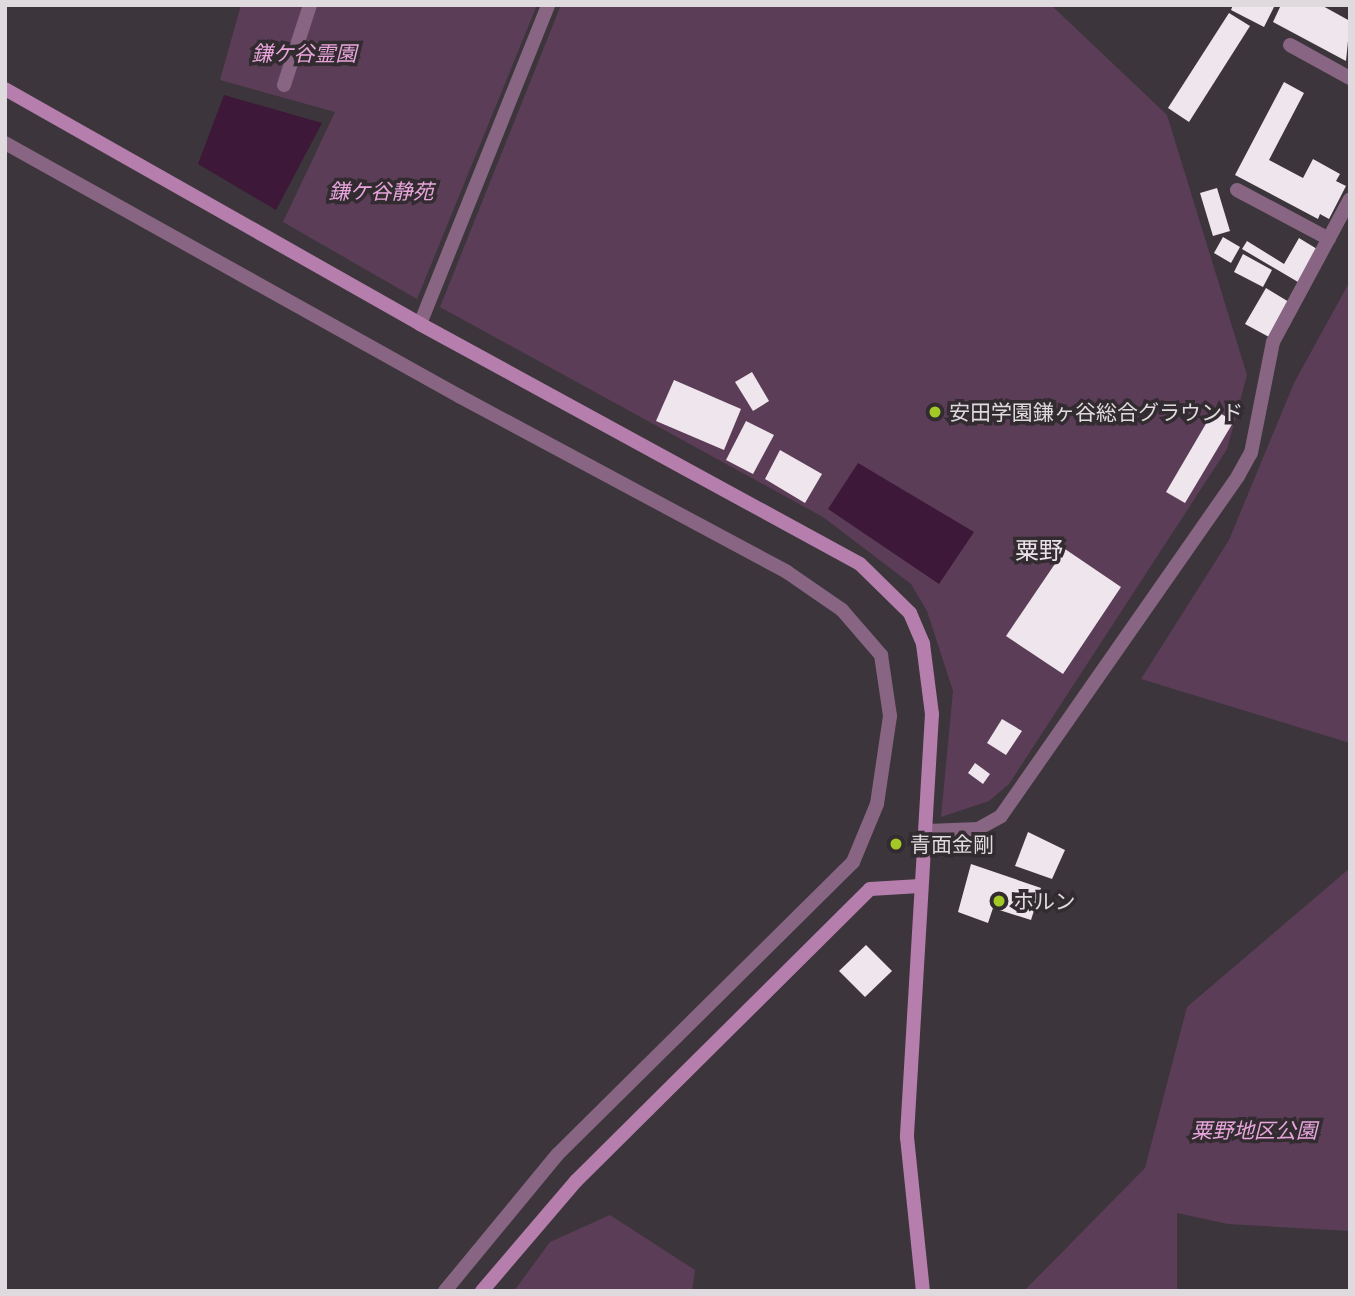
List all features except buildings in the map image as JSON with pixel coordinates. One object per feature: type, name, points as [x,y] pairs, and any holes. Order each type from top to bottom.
[{"type":"street","points":[[284,85],[310,5]]},
{"type":"street","points":[[420,324],[548,5]]},
{"type":"street","points":[[1290,45],[1350,78]]},
{"type":"street","points":[[5,89],[420,324],[860,564],[889,589],[910,614],[930,674],[927,831],[920,886],[907,1137],[922,1291]]},
{"type":"street","points":[[5,143],[459,396],[787,572],[842,610],[881,655],[890,716],[877,804],[853,862],[557,1155],[445,1291]]},
{"type":"street","points":[[1237,190],[1329,239]]},
{"type":"street","points":[[927,831],[978,829],[1000,816],[1122,648],[1251,453],[1273,342],[1350,199]]},
{"type":"street","points":[[482,1291],[576,1181],[870,889],[920,886]]},
{"type":"green space","points":[[241,5],[537,5],[417,299],[283,222],[335,112],[220,80]]},
{"type":"green space","name":"安田学園鎌ヶ谷総合グラウンド","points":[[561,5],[1051,5],[1167,115],[1247,375],[1227,449],[1009,784],[989,801],[941,817],[953,691],[927,611],[911,584],[823,517],[440,307]]},
{"type":"green space","points":[[1350,281],[1350,743],[1141,679],[1229,540],[1294,383]]},
{"type":"green space","name":"粟野地区公園","points":[[1350,868],[1350,1231],[1228,1224],[1177,1213],[1177,1291],[1024,1291],[1145,1168],[1187,1007]]},
{"type":"green space","points":[[610,1215],[695,1270],[692,1291],[514,1291],[550,1242]]},
{"type":"shaded area","points":[[224,95],[322,123],[276,210],[198,164]]},
{"type":"shaded area","points":[[858,463],[974,532],[939,584],[828,509]]},
{"type":"place","name":"安田学園鎌ヶ谷総合グラウンド","points":[[935,412]]},
{"type":"place","name":"青面金剛","points":[[896,844]]},
{"type":"place","name":"ホルン","points":[[999,901]]},
{"type":"district","name":"粟野","points":[[1039,550]]},
{"type":"park label","name":"鎌ケ谷霊園","points":[[304,53]]},
{"type":"park label","name":"鎌ケ谷静苑","points":[[381,191]]}]
